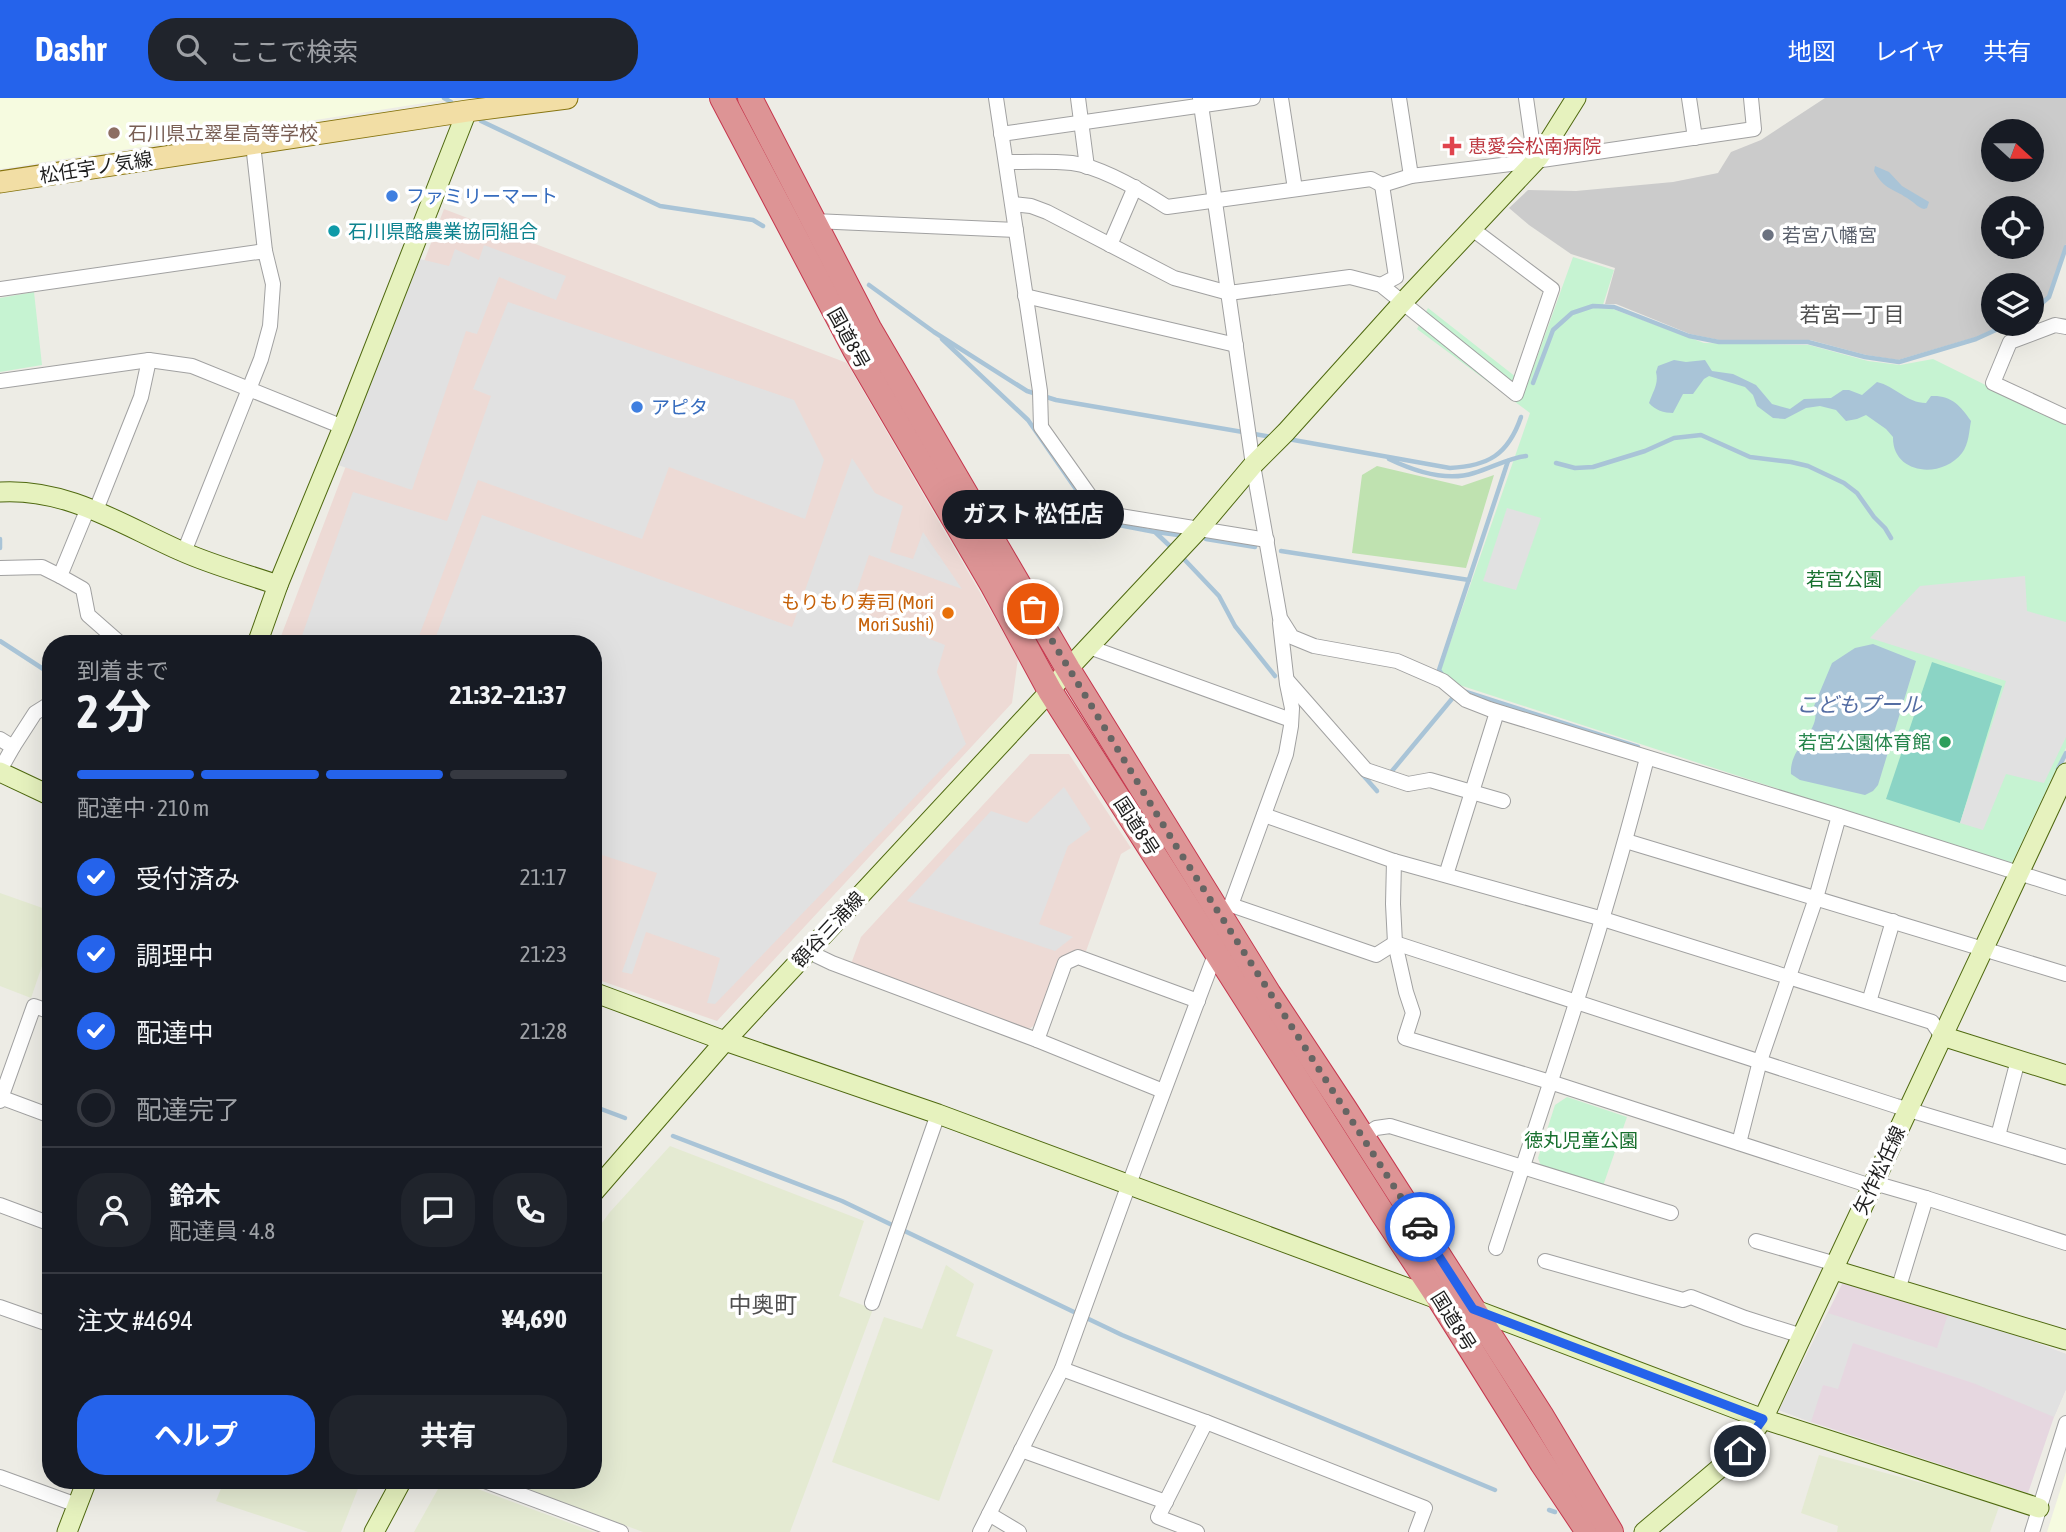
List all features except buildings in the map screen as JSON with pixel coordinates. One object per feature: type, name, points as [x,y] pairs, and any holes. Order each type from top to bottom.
[{"type":"highway","name":"国道8号","points":[[722,98],[855,350],[993,586],[1050,691],[1588,1532]]},
{"type":"highway","name":"国道8号","points":[[750,98],[869,328],[1068,669],[1224,909],[1363,1137],[1541,1415],[1611,1532]]},
{"type":"main road","name":"松任宇ノ気線","points":[[0,182],[253,144],[469,105],[567,98]]},
{"type":"street","points":[[996,98],[1040,398],[1041,427],[1102,513],[1267,541]]},
{"type":"street","points":[[1078,98],[1087,167]]},
{"type":"street","points":[[1001,134],[1082,124],[1201,102],[1253,98]]},
{"type":"street","points":[[1282,98],[1295,189]]},
{"type":"street","points":[[1399,98],[1411,176]]},
{"type":"street","points":[[1526,98],[1535,162]]},
{"type":"street","name":"額谷三浦線","points":[[602,1183],[807,951],[1199,530],[1253,465],[1535,162],[1576,98]]},
{"type":"street","points":[[1689,98],[1695,138]]},
{"type":"street","points":[[1006,162],[1073,163],[1135,187],[1167,207],[1371,179],[1382,185],[1411,176],[1535,162],[1754,130],[1751,98]]},
{"type":"street","points":[[1201,102],[1253,465],[1280,618],[1292,708],[1286,754],[1264,815],[1224,909],[1377,955],[1395,943]]},
{"type":"street","points":[[260,635],[469,105]]},
{"type":"street","points":[[184,552],[261,359],[270,326],[273,284],[265,251],[253,144]]},
{"type":"street","points":[[1381,285],[1396,277],[1382,185]]},
{"type":"street","points":[[1110,245],[1135,187]]},
{"type":"street","points":[[1013,204],[1031,206],[1047,212],[1174,278],[1229,293],[1350,277],[1381,285],[1516,394],[1552,289],[1471,228]]},
{"type":"street","points":[[814,221],[1016,230]]},
{"type":"street","points":[[0,289],[265,251]]},
{"type":"street","points":[[1025,296],[1236,345]]},
{"type":"street","points":[[2066,327],[2055,325],[2010,342],[1993,383],[2066,417]]},
{"type":"street","points":[[0,381],[149,360],[192,366],[344,426]]},
{"type":"street","points":[[60,576],[141,397],[149,360]]},
{"type":"street","points":[[0,492],[24,491],[63,498],[184,552],[278,584]]},
{"type":"street","points":[[0,568],[43,567],[83,589],[88,615],[111,635]]},
{"type":"street","points":[[1280,618],[1292,637],[1314,646],[1397,661],[1443,681],[1466,700],[1497,712],[2066,888]]},
{"type":"street","points":[[1089,647],[1291,720]]},
{"type":"street","points":[[1286,678],[1366,770],[1408,784],[1430,780],[1503,801]]},
{"type":"street","points":[[42,709],[35,713],[0,771],[42,792]]},
{"type":"street","points":[[1446,875],[1497,712]]},
{"type":"street","points":[[0,739],[13,747]]},
{"type":"street","points":[[1496,1248],[1602,919],[1626,841],[1647,758]]},
{"type":"street","name":"矢作松任線","points":[[1644,1532],[1740,1451],[1763,1419],[1983,948],[2061,794],[2066,773]]},
{"type":"street","points":[[1264,815],[1394,861],[1602,919],[1932,1022],[1942,1036],[2066,1075]]},
{"type":"street","points":[[1739,1143],[1760,1061],[1816,898],[1839,816]]},
{"type":"street","points":[[1626,841],[2066,974]]},
{"type":"street","points":[[1394,861],[1395,943],[1413,1013],[1405,1038],[1871,1186],[1881,1185],[1926,1198],[2066,1243]]},
{"type":"street","points":[[1869,1002],[1893,921]]},
{"type":"street","points":[[1395,943],[1896,1106],[2066,1157]]},
{"type":"street","points":[[807,951],[831,963],[1037,1040],[1163,1091]]},
{"type":"street","points":[[980,1532],[1062,1369],[1216,952]]},
{"type":"street","points":[[1037,1040],[1065,963],[1078,957],[1198,1001]]},
{"type":"street","points":[[602,995],[938,1114],[1440,1300],[1473,1309],[1763,1419],[2039,1508]]},
{"type":"street","points":[[42,1009],[34,1006],[0,1099],[42,1113]]},
{"type":"street","points":[[1998,1136],[2018,1060]]},
{"type":"street","points":[[872,1303],[938,1114]]},
{"type":"street","points":[[1363,1137],[1376,1128],[1390,1126],[1671,1213]]},
{"type":"street","points":[[1898,1290],[1926,1198]]},
{"type":"street","points":[[0,1205],[42,1221]]},
{"type":"street","points":[[1756,1241],[1898,1290],[2066,1340]]},
{"type":"street","points":[[1545,1261],[1683,1300],[1691,1297],[1802,1336]]},
{"type":"street","points":[[0,1307],[42,1322]]},
{"type":"street","points":[[1062,1369],[1425,1508],[1416,1532]]},
{"type":"street","points":[[1197,1532],[1158,1517],[1206,1422]]},
{"type":"street","points":[[2032,1532],[2066,1423]]},
{"type":"street","points":[[1021,1450],[1166,1502]]},
{"type":"street","points":[[0,1477],[77,1505]]},
{"type":"street","points":[[67,1532],[83,1489]]},
{"type":"street","points":[[374,1532],[397,1489]]},
{"type":"street","points":[[506,1489],[621,1532]]},
{"type":"street","points":[[989,1514],[1019,1532]]},
{"type":"shaded area","name":"石川県立翠星高等学校","points":[[0,98],[457,98],[0,169]]},
{"type":"shaded area","name":"若宮八幡宮","points":[[1825,98],[2066,98],[2066,244],[2048,296],[2044,300],[2044,273],[1981,273],[1981,335],[1898,360],[1866,355],[1810,340],[1719,340],[1690,334],[1616,304],[1605,304],[1615,268],[1571,254],[1509,208],[1528,190],[1576,191],[1673,182],[1718,173],[1731,152],[1761,140]]},
{"type":"shaded area","points":[[444,209],[847,363],[1018,658],[1012,703],[717,1021],[602,981],[602,635],[281,635]]},
{"type":"shaded area","points":[[484,245],[566,276],[556,300],[499,277],[477,334],[466,331],[412,490],[338,465],[420,259],[449,266],[455,249],[479,260]]},
{"type":"shaded area","points":[[508,302],[794,400],[824,460],[805,519],[669,467],[642,539],[478,480],[419,635],[302,635],[353,492],[447,521],[491,396],[473,389]]},
{"type":"shaded area","points":[[852,458],[875,493],[903,506],[890,552],[913,559],[923,532],[962,589],[869,555],[851,608],[945,645],[937,672],[966,744],[715,1004],[707,1003],[720,958],[646,932],[632,974],[622,972],[657,873],[602,855],[602,635],[436,635],[482,515],[792,627]]},
{"type":"shaded area","points":[[1507,508],[1541,518],[1516,590],[1483,581]]},
{"type":"shaded area","points":[[2025,576],[2027,611],[2066,622],[2066,737],[2044,783],[2006,774],[1983,830],[1960,823],[2006,681],[1870,638],[1920,586]]},
{"type":"shaded area","name":"若宮公園体育館","points":[[1932,662],[2002,686],[1960,823],[1886,799]]},
{"type":"shaded area","points":[[1030,754],[1069,754],[1131,848],[1121,854],[1085,954],[1074,951],[1063,959],[1040,1022],[1027,1030],[851,964],[861,937]]},
{"type":"shaded area","points":[[1064,787],[1091,829],[1068,846],[1039,924],[1073,937],[1055,951],[907,901],[991,811],[1027,823]]},
{"type":"shaded area","points":[[0,893],[42,908],[42,966],[31,998],[0,986]]},
{"type":"shaded area","points":[[670,1146],[864,1221],[839,1296],[873,1309],[790,1532],[643,1532],[527,1489],[602,1489],[602,1223]]},
{"type":"shaded area","points":[[946,1265],[974,1284],[956,1336],[993,1350],[939,1501],[832,1462],[884,1317],[922,1329]]},
{"type":"shaded area","points":[[1847,1274],[2066,1354],[2066,1389],[2028,1493],[1779,1410]]},
{"type":"shaded area","points":[[1828,1313],[1937,1348],[1948,1314],[1991,1326],[2066,1354],[2066,1389],[2054,1417],[1973,1383],[1853,1343],[1838,1389],[1823,1385],[1811,1422],[1779,1410]]},
{"type":"shaded area","points":[[1819,1455],[2000,1504],[1990,1532],[1837,1532],[1838,1526],[1801,1513]]},
{"type":"shaded area","points":[[2066,1472],[2066,1532],[2047,1532]]},
{"type":"shaded area","points":[[221,1489],[358,1489],[341,1532],[308,1532],[216,1501]]},
{"type":"shaded area","points":[[438,1489],[478,1489],[594,1532],[414,1532]]},
{"type":"green space","name":"若宮公園","points":[[1573,257],[1614,270],[1602,308],[1613,309],[1704,343],[1809,345],[1868,361],[1900,365],[1933,359],[2066,425],[2066,748],[2011,865],[1438,678],[1530,413],[1417,329],[1428,308],[1521,381],[1531,374]]},
{"type":"green space","points":[[34,292],[42,365],[0,372],[0,298]]},
{"type":"green space","points":[[1377,466],[1462,486],[1494,475],[1466,568],[1352,553],[1362,475]]},
{"type":"green space","name":"徳丸児童公園","points":[[1567,1097],[1627,1117],[1603,1186],[1541,1166],[1538,1158],[1555,1105]]},
{"type":"water","points":[[1875,166],[1889,172],[1902,186],[1929,202],[1927,208],[1920,207],[1886,186],[1874,171]]},
{"type":"water","points":[[1674,360],[1705,360],[1712,371],[1733,374],[1756,385],[1772,404],[1790,409],[1804,399],[1831,398],[1843,390],[1862,395],[1877,382],[1919,402],[1926,403],[1931,396],[1944,397],[1959,406],[1971,421],[1967,442],[1962,453],[1953,462],[1931,470],[1919,469],[1900,459],[1893,437],[1866,415],[1846,421],[1836,410],[1820,406],[1806,408],[1785,419],[1773,418],[1757,406],[1753,395],[1745,387],[1709,376],[1693,394],[1683,394],[1673,413],[1663,412],[1649,403],[1656,384],[1658,366]]},
{"type":"water","name":"こどもプール","points":[[1873,644],[1916,661],[1878,785],[1865,795],[1800,780],[1791,774],[1792,764],[1814,724],[1814,706],[1832,663],[1855,648]]},
{"type":"waterway","points":[[444,98],[451,102]]},
{"type":"waterway","points":[[481,121],[660,206],[753,220],[763,226]]},
{"type":"waterway","points":[[2044,301],[2049,297],[2066,247]]},
{"type":"waterway","points":[[869,285],[934,332],[1027,391],[1056,400],[1272,437]]},
{"type":"waterway","points":[[1533,383],[1553,330],[1572,313],[1593,306],[1614,307],[1689,336],[1719,342],[1808,342],[1865,357],[1899,362],[1983,336]]},
{"type":"waterway","points":[[942,339],[1028,420],[1098,521],[1155,532],[1173,549]]},
{"type":"waterway","points":[[1288,439],[1450,468],[1463,467],[1495,456],[1510,441],[1521,417]]},
{"type":"waterway","points":[[1556,463],[1575,468],[1593,467],[1645,451],[1674,438],[1701,435],[1750,457],[1808,466],[1844,483],[1857,493],[1891,538]]},
{"type":"waterway","points":[[1389,459],[1420,471],[1453,476],[1474,473],[1526,456]]},
{"type":"waterway","points":[[1444,677],[1439,670],[1508,461]]},
{"type":"waterway","points":[[1156,532],[1178,535]]},
{"type":"waterway","points":[[0,539],[0,548]]},
{"type":"waterway","points":[[1206,539],[1255,547]]},
{"type":"waterway","points":[[1281,551],[1469,580]]},
{"type":"waterway","points":[[1182,557],[1219,596],[1235,626],[1275,676]]},
{"type":"waterway","points":[[0,641],[42,668]]},
{"type":"waterway","points":[[1463,691],[1638,747]]},
{"type":"waterway","points":[[1392,771],[1456,694]]},
{"type":"waterway","points":[[2058,769],[2066,753]]},
{"type":"waterway","points":[[1362,774],[1377,791]]},
{"type":"waterway","points":[[602,1109],[625,1118]]},
{"type":"waterway","points":[[673,1136],[842,1201],[1122,1335],[1495,1490]]},
{"type":"waterway","points":[[1549,1510],[1555,1512]]},
{"type":"way so far","points":[[1033,609],[1176,846],[1420,1227]]},
{"type":"place","name":"石川県立翠星高等学校","points":[[114,133]]},
{"type":"place","name":"恵愛会松南病院","points":[[1452,146]]},
{"type":"place","name":"ファミリーマート","points":[[392,196]]},
{"type":"place","name":"石川県酪農業協同組合","points":[[334,231]]},
{"type":"place","name":"若宮八幡宮","points":[[1768,235]]},
{"type":"place","name":"アピタ","points":[[637,407]]},
{"type":"place","name":"ガスト 松任店","points":[[1033,609]]},
{"type":"place","name":"もりもり寿司 (Mori Mori Sushi)","points":[[948,613]]},
{"type":"place","name":"若宮公園体育館","points":[[1945,742]]},
{"type":"district","name":"若宮一丁目","points":[[1852,315]]},
{"type":"district","name":"中奥町","points":[[763,1305]]},
{"type":"route","points":[[1420,1227],[1473,1309],[1763,1419],[1740,1451]]}]
